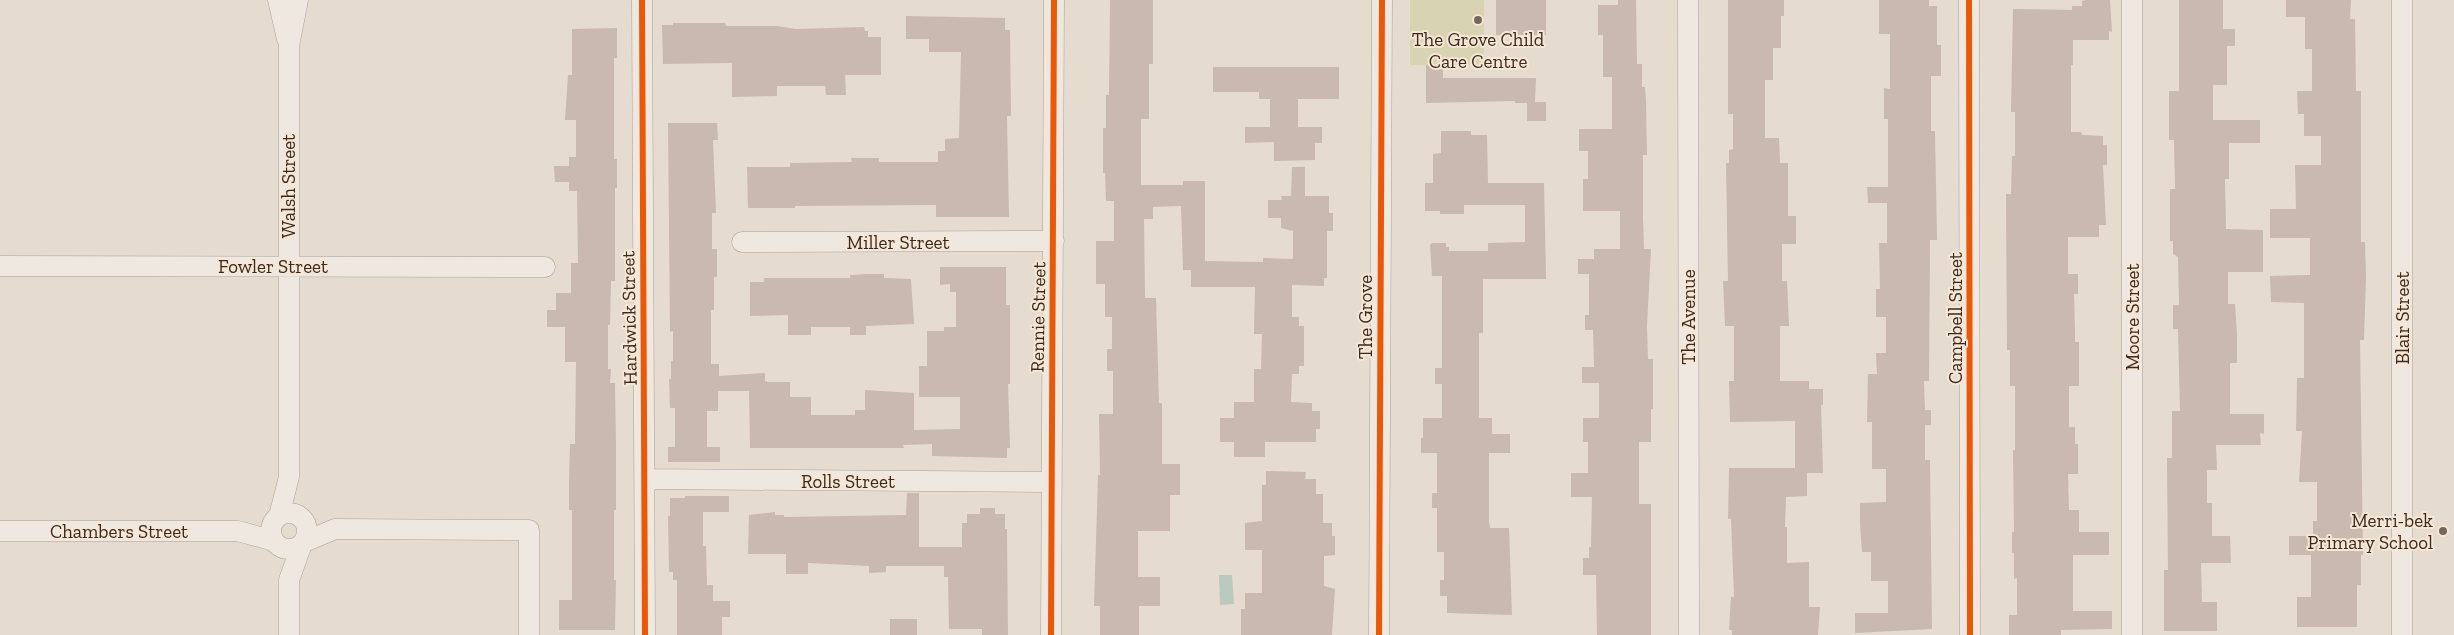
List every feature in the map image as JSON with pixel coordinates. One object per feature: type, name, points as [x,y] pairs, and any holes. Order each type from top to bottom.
[{"type":"street","points":[[279,0],[296,0]]},
{"type":"street","name":"Walsh Street","points":[[279,0],[289,46]]},
{"type":"street","name":"Walsh Street","points":[[288,517],[289,46],[296,0]]},
{"type":"street","name":"Hardwick Street","points":[[642,0],[646,479],[645,635]]},
{"type":"street","name":"Rennie Street","points":[[1051,635],[1054,0]]},
{"type":"street","name":"The Grove","points":[[1379,635],[1382,0]]},
{"type":"street","name":"The Avenue","points":[[1688,0],[1689,635]]},
{"type":"street","name":"Campbell Street","points":[[1969,0],[1970,635]]},
{"type":"street","name":"Moore Street","points":[[2132,0],[2132,635]]},
{"type":"street","name":"Blair Street","points":[[2402,0],[2402,635]]},
{"type":"street","name":"Miller Street","points":[[742,242],[1054,241]]},
{"type":"street","name":"Fowler Street","points":[[0,266],[545,267]]},
{"type":"street","name":"Rolls Street","points":[[646,479],[1051,482]]},
{"type":"street","points":[[288,517],[335,529],[529,530],[529,635]]},
{"type":"street","points":[[288,517],[271,530],[289,580],[289,635]]},
{"type":"street","points":[[288,517],[307,531],[289,580]]},
{"type":"street","name":"Chambers Street","points":[[238,532],[288,517]]},
{"type":"street","points":[[275,542],[285,549],[297,548],[303,543],[335,529]]},
{"type":"street","name":"Chambers Street","points":[[0,531],[238,532],[275,542]]},
{"type":"shaded area","points":[[1410,0],[1484,0],[1484,65],[1410,65]]},
{"type":"shaded area","points":[[1219,575],[1232,575],[1234,604],[1220,605]]},
{"type":"building","points":[[1110,0],[1153,0],[1153,64],[1149,64],[1149,119],[1141,119],[1141,185],[1183,185],[1183,181],[1205,181],[1205,261],[1263,262],[1263,258],[1293,259],[1293,231],[1281,228],[1281,218],[1268,218],[1268,200],[1282,200],[1281,196],[1291,196],[1292,167],[1305,167],[1305,196],[1329,196],[1329,213],[1333,213],[1333,231],[1327,231],[1327,278],[1324,278],[1324,286],[1292,285],[1292,317],[1299,317],[1299,326],[1304,326],[1304,366],[1299,366],[1299,374],[1292,374],[1291,402],[1312,403],[1312,411],[1320,411],[1320,429],[1316,429],[1316,442],[1265,442],[1265,457],[1234,457],[1234,442],[1220,442],[1220,418],[1234,418],[1234,402],[1254,402],[1254,369],[1261,369],[1262,334],[1254,334],[1255,287],[1191,287],[1191,270],[1183,270],[1181,206],[1153,207],[1153,219],[1144,219],[1145,298],[1156,298],[1159,403],[1162,403],[1162,464],[1180,464],[1180,495],[1170,495],[1170,531],[1138,531],[1138,577],[1160,577],[1160,606],[1139,606],[1139,635],[1100,635],[1100,606],[1094,606],[1098,475],[1100,475],[1099,414],[1113,414],[1113,371],[1107,371],[1107,349],[1112,349],[1112,317],[1105,317],[1105,284],[1096,284],[1096,241],[1114,241],[1114,201],[1106,201],[1105,173],[1103,173],[1103,128],[1106,128],[1106,95],[1109,95]]},
{"type":"building","points":[[1496,0],[1546,0],[1546,35],[1496,35]]},
{"type":"building","points":[[1618,0],[1636,0],[1637,64],[1642,64],[1642,87],[1645,87],[1646,102],[1647,155],[1643,155],[1643,218],[1644,249],[1651,249],[1647,326],[1648,359],[1653,359],[1653,409],[1651,409],[1651,442],[1639,442],[1639,504],[1651,504],[1651,635],[1597,635],[1596,575],[1583,575],[1583,558],[1589,558],[1589,547],[1591,547],[1592,497],[1571,497],[1571,473],[1588,473],[1588,442],[1583,442],[1583,418],[1599,418],[1599,383],[1582,383],[1582,367],[1594,367],[1593,330],[1585,330],[1585,315],[1589,315],[1589,274],[1578,274],[1578,259],[1594,259],[1594,249],[1620,249],[1620,211],[1583,211],[1583,179],[1588,179],[1588,151],[1579,151],[1579,129],[1612,129],[1612,77],[1603,77],[1603,35],[1598,35],[1598,5],[1618,5]]},
{"type":"building","points":[[1728,0],[1784,0],[1784,16],[1781,16],[1781,48],[1773,48],[1773,80],[1765,80],[1765,138],[1779,138],[1780,163],[1788,163],[1788,216],[1796,216],[1796,244],[1782,244],[1782,281],[1787,281],[1789,326],[1780,326],[1780,381],[1809,381],[1809,389],[1823,389],[1823,405],[1821,405],[1823,473],[1807,473],[1807,496],[1786,497],[1785,527],[1787,527],[1787,563],[1809,562],[1809,607],[1820,607],[1818,635],[1732,635],[1732,630],[1729,630],[1731,597],[1734,597],[1731,519],[1728,519],[1729,468],[1795,468],[1795,421],[1730,422],[1729,381],[1734,381],[1734,326],[1725,326],[1723,281],[1728,281],[1726,163],[1729,163],[1729,150],[1733,149],[1733,114],[1728,114]]},
{"type":"building","points":[[1879,0],[1929,0],[1929,6],[1937,6],[1937,45],[1941,45],[1941,76],[1931,76],[1931,131],[1935,131],[1937,240],[1930,240],[1929,381],[1924,381],[1925,410],[1931,410],[1931,425],[1925,425],[1925,460],[1930,460],[1932,629],[1855,633],[1855,613],[1888,613],[1888,581],[1871,581],[1871,552],[1862,552],[1860,524],[1860,503],[1886,502],[1886,469],[1872,469],[1872,422],[1867,422],[1868,374],[1877,374],[1876,353],[1886,353],[1886,317],[1876,317],[1876,289],[1880,289],[1879,243],[1887,243],[1887,203],[1868,203],[1867,187],[1888,187],[1888,119],[1884,119],[1884,88],[1890,89],[1890,34],[1879,34]]},
{"type":"building","points":[[2110,0],[2112,32],[2109,31],[2109,40],[2073,40],[2071,132],[2081,132],[2082,135],[2103,136],[2103,145],[2107,145],[2107,165],[2103,165],[2106,225],[2099,225],[2099,237],[2068,237],[2068,274],[2078,274],[2078,294],[2074,294],[2075,342],[2079,342],[2079,386],[2069,386],[2069,427],[2075,427],[2075,444],[2078,444],[2078,474],[2068,474],[2069,510],[2079,510],[2079,532],[2109,532],[2109,555],[2073,555],[2073,611],[2112,611],[2112,629],[2061,630],[2061,635],[2009,635],[2009,615],[2017,615],[2017,578],[2014,579],[2014,553],[2012,553],[2012,532],[2014,532],[2013,450],[2015,450],[2015,386],[2010,386],[2010,350],[2007,350],[2006,194],[2011,194],[2012,156],[2015,156],[2015,112],[2011,112],[2013,9],[2072,10],[2072,6],[2082,6],[2082,1]]},
{"type":"building","points":[[2179,0],[2223,0],[2223,29],[2235,29],[2235,46],[2227,46],[2227,85],[2213,85],[2213,120],[2260,120],[2260,143],[2229,143],[2229,179],[2225,179],[2226,229],[2263,230],[2263,272],[2228,272],[2228,304],[2235,304],[2237,334],[2237,363],[2230,363],[2230,414],[2264,414],[2264,434],[2260,433],[2261,445],[2216,445],[2217,470],[2207,470],[2207,503],[2212,503],[2212,536],[2230,536],[2231,563],[2201,563],[2202,602],[2217,602],[2217,631],[2164,631],[2164,570],[2168,570],[2167,458],[2172,458],[2172,411],[2180,411],[2178,329],[2173,329],[2173,305],[2179,305],[2178,257],[2173,254],[2173,241],[2170,241],[2170,189],[2175,189],[2174,140],[2169,140],[2169,91],[2179,91]]},
{"type":"building","points":[[2286,0],[2351,0],[2350,19],[2355,19],[2356,91],[2361,91],[2361,242],[2365,242],[2366,278],[2364,340],[2360,340],[2363,555],[2361,555],[2361,585],[2357,585],[2357,627],[2297,627],[2297,597],[2311,597],[2311,555],[2289,555],[2289,536],[2313,536],[2313,521],[2317,521],[2317,482],[2299,482],[2302,431],[2296,431],[2297,378],[2304,378],[2304,303],[2271,302],[2270,276],[2310,275],[2310,238],[2270,238],[2270,209],[2296,209],[2295,165],[2321,165],[2321,136],[2304,136],[2304,114],[2298,114],[2297,91],[2312,91],[2312,49],[2305,49],[2305,17],[2286,17]]},
{"type":"building","points":[[906,16],[1005,18],[1005,30],[1010,30],[1011,116],[1007,116],[1009,217],[936,217],[936,205],[748,208],[747,167],[790,167],[790,163],[852,162],[851,158],[879,158],[879,162],[938,162],[938,151],[945,151],[945,139],[959,138],[961,52],[929,52],[929,39],[906,39]]},
{"type":"building","points":[[673,23],[725,23],[726,26],[777,26],[796,29],[864,27],[865,31],[868,31],[868,37],[881,37],[881,75],[845,75],[846,95],[826,95],[825,86],[777,86],[777,96],[732,97],[732,63],[663,64],[662,25],[673,25]]},
{"type":"building","points":[[617,28],[617,58],[614,58],[614,159],[617,159],[617,188],[615,188],[615,281],[611,281],[610,325],[608,325],[608,369],[611,369],[610,383],[615,383],[615,630],[559,630],[559,600],[572,600],[572,510],[569,510],[569,482],[570,444],[575,444],[576,362],[565,362],[565,327],[547,327],[547,310],[556,310],[556,293],[571,293],[571,263],[578,263],[577,191],[569,191],[569,182],[555,182],[554,166],[569,166],[569,157],[576,157],[576,120],[565,120],[568,75],[572,75],[572,29]]},
{"type":"building","points":[[1426,65],[1443,65],[1443,78],[1536,78],[1535,102],[1546,102],[1546,121],[1527,121],[1527,103],[1515,103],[1515,101],[1426,103]]},
{"type":"building","points":[[1213,67],[1339,67],[1339,99],[1298,99],[1298,127],[1322,127],[1322,143],[1315,143],[1315,160],[1274,161],[1274,142],[1245,143],[1245,127],[1270,127],[1270,99],[1259,99],[1259,92],[1213,92]]},
{"type":"building","points":[[668,123],[717,123],[718,140],[713,140],[716,213],[712,213],[712,249],[717,249],[717,277],[714,277],[714,310],[711,310],[711,364],[719,364],[719,376],[765,373],[765,381],[790,382],[790,397],[811,397],[811,415],[855,415],[855,410],[865,410],[865,390],[914,393],[914,430],[960,429],[960,397],[919,397],[919,366],[927,366],[927,331],[944,331],[944,327],[956,327],[956,292],[950,292],[950,284],[940,285],[940,267],[1006,267],[1006,305],[1010,305],[1010,384],[1008,384],[1010,448],[1007,448],[1007,458],[932,456],[932,444],[903,445],[904,448],[750,448],[749,391],[718,391],[718,411],[707,411],[707,447],[720,447],[720,462],[668,462],[668,447],[675,447],[675,408],[670,408],[669,379],[671,379],[671,361],[673,361],[673,331],[670,332]]},
{"type":"building","points":[[1441,131],[1471,131],[1471,135],[1487,135],[1488,183],[1544,183],[1546,279],[1483,279],[1483,333],[1479,333],[1479,418],[1492,418],[1492,434],[1510,434],[1510,453],[1489,453],[1489,522],[1490,528],[1509,528],[1512,615],[1447,613],[1447,596],[1440,596],[1440,580],[1444,580],[1444,552],[1437,552],[1437,508],[1432,508],[1432,493],[1437,493],[1437,453],[1421,453],[1421,438],[1423,438],[1423,418],[1442,418],[1442,384],[1435,384],[1435,368],[1442,368],[1442,276],[1432,276],[1430,245],[1432,243],[1446,243],[1449,251],[1488,251],[1488,243],[1525,242],[1525,205],[1464,205],[1464,214],[1440,214],[1440,211],[1425,211],[1425,183],[1433,183],[1433,154],[1441,153]]},
{"type":"building","points":[[884,274],[884,278],[911,279],[914,324],[866,326],[866,335],[850,335],[850,327],[811,327],[811,335],[788,335],[788,315],[750,316],[750,282],[764,282],[764,278],[850,278],[850,275]]},
{"type":"building","points":[[1266,471],[1306,472],[1305,479],[1316,479],[1316,494],[1323,494],[1323,523],[1332,523],[1332,536],[1335,536],[1335,555],[1324,556],[1324,586],[1335,589],[1332,635],[1241,635],[1241,609],[1245,609],[1245,593],[1262,593],[1262,550],[1245,550],[1245,523],[1262,521],[1262,485],[1266,485]]},
{"type":"building","points":[[907,493],[919,493],[919,547],[962,547],[962,523],[967,523],[967,514],[980,514],[980,508],[995,508],[995,514],[1005,514],[1005,529],[1007,529],[1008,635],[982,635],[982,629],[949,629],[948,577],[944,577],[944,566],[886,566],[886,572],[869,573],[869,566],[808,563],[808,574],[786,574],[786,554],[748,554],[749,515],[775,512],[775,515],[784,515],[784,517],[906,515]]},
{"type":"building","points":[[685,496],[729,496],[729,512],[703,512],[703,546],[706,546],[707,585],[713,585],[713,601],[730,601],[730,617],[722,617],[722,635],[677,635],[677,580],[673,580],[673,572],[669,572],[668,516],[670,516],[670,498],[685,498]]},
{"type":"building","points":[[890,619],[917,619],[917,635],[890,635]]},
{"type":"cycle path","points":[[642,0],[645,635]]},
{"type":"cycle path","points":[[1051,635],[1054,0]]},
{"type":"cycle path","points":[[1379,635],[1382,0]]},
{"type":"cycle path","points":[[1969,0],[1970,635]]},
{"type":"place","name":"The Grove Child Care Centre","points":[[1478,20]]},
{"type":"place","name":"Merri-bek Primary School","points":[[2443,531]]}]
